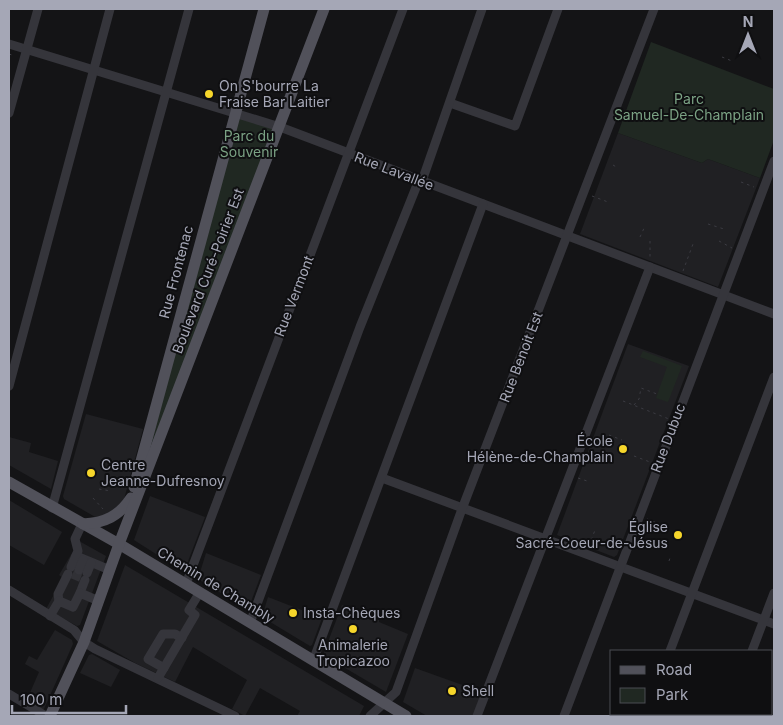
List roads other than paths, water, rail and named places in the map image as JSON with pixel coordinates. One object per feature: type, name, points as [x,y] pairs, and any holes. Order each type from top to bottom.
[{"type":"main road","name":"Rue Frontenac","points":[[119,544],[234,113],[264,9]]},
{"type":"main road","name":"Boulevard Curé-Poirier Est","points":[[119,544],[324,9]]},
{"type":"main road","name":"Chemin de Chambly","points":[[9,482],[52,508],[119,544],[406,716]]},
{"type":"main road","points":[[82,524],[106,520],[123,510],[131,498]]},
{"type":"main road","points":[[50,716],[84,642],[119,544]]},
{"type":"street","points":[[9,113],[38,9]]},
{"type":"street","points":[[9,386],[110,9]]},
{"type":"street","points":[[52,508],[189,9]]},
{"type":"street","name":"Rue Vermont","points":[[186,584],[402,9]]},
{"type":"street","points":[[250,623],[353,345],[450,102],[482,9]]},
{"type":"street","points":[[450,102],[515,126],[558,9]]},
{"type":"street","name":"Rue Benoit Est","points":[[370,716],[396,692],[462,509],[654,9]]},
{"type":"street","name":"Rue Lavallée","points":[[9,44],[280,127],[774,314]]},
{"type":"street","name":"Rue Dubuc","points":[[564,716],[774,161]]},
{"type":"street","points":[[313,661],[483,204]]},
{"type":"street","points":[[477,716],[650,267]]},
{"type":"street","points":[[670,650],[774,377]]},
{"type":"street","points":[[382,478],[774,624]]},
{"type":"street","points":[[82,524],[75,539],[83,560],[110,570]]},
{"type":"street","points":[[50,616],[59,601],[58,594],[77,576],[83,560]]},
{"type":"street","points":[[59,601],[73,607],[80,593],[77,576],[83,560]]},
{"type":"street","points":[[9,590],[74,630],[84,642],[235,716]]},
{"type":"street","points":[[158,678],[195,615],[189,610],[200,592]]},
{"type":"street","points":[[80,593],[99,601]]},
{"type":"street","points":[[752,650],[774,593]]},
{"type":"street","points":[[164,668],[148,659],[163,634],[175,634],[182,638]]},
{"type":"street","points":[[9,694],[46,716]]},
{"type":"tunnel","points":[[75,580],[79,570]]},
{"type":"place","name":"On S'bourre La Fraise Bar Laitier","points":[[209,94]]},
{"type":"place","name":"École Hélène-de-Champlain","points":[[623,449]]},
{"type":"place","name":"Centre Jeanne-Dufresnoy","points":[[91,473]]},
{"type":"place","name":"Église Sacré-Coeur-de-Jésus","points":[[678,535]]},
{"type":"place","name":"Insta-Chèques","points":[[293,613]]},
{"type":"place","name":"Animalerie Tropicazoo","points":[[353,629]]},
{"type":"place","name":"Shell","points":[[452,691]]},
{"type":"park label","name":"Parc Samuel-De-Champlain","points":[[689,108]]},
{"type":"park label","name":"Parc du Souvenir","points":[[249,144]]}]
